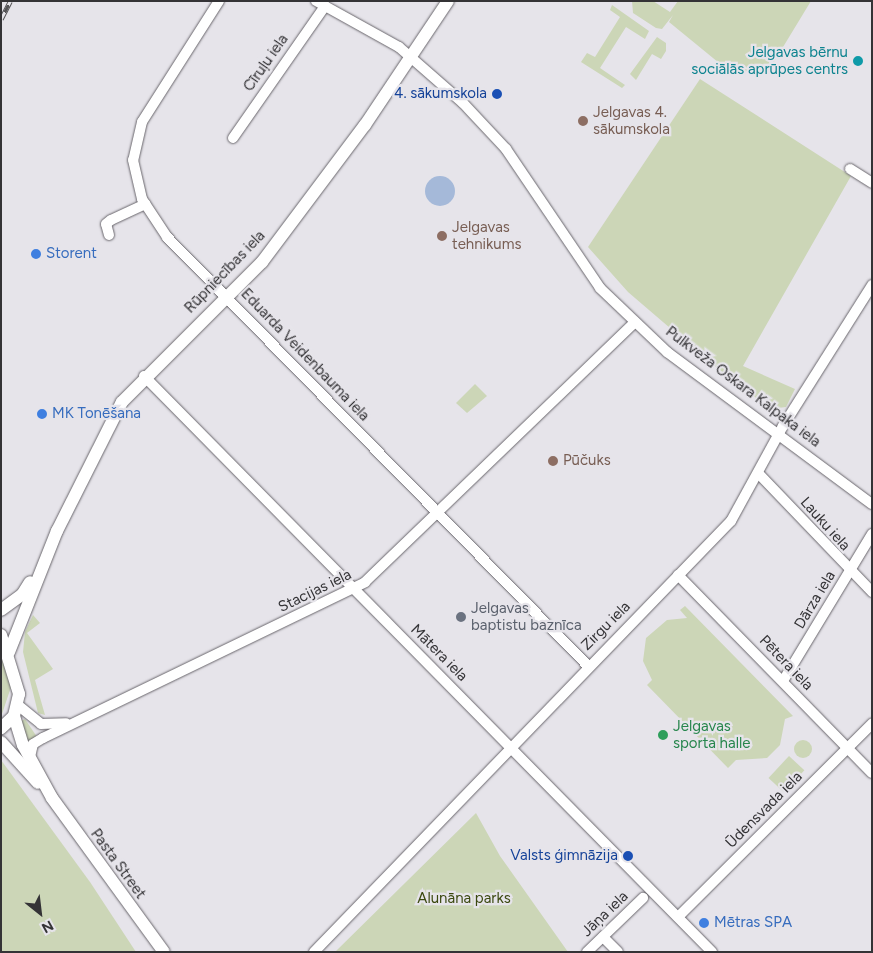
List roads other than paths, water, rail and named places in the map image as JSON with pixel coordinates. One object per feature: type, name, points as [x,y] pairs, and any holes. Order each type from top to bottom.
[{"type":"main road","name":"Rūpniecības iela","points":[[9,652],[39,570],[96,447],[122,402],[144,376],[228,297],[293,222],[412,57],[448,1]]},
{"type":"main road","name":"Rūpniecības iela","points":[[1,610],[22,595],[39,570]]},
{"type":"main road","points":[[1,635],[9,652],[16,711],[1,728]]},
{"type":"main road","name":"Pasta Street","points":[[16,711],[30,757],[48,793]]},
{"type":"main road","name":"Pasta Street","points":[[1,742],[48,793],[161,950]]},
{"type":"street","name":"Eduarda Veidenbauma iela","points":[[219,1],[142,122],[134,174],[145,204],[168,237],[588,666]]},
{"type":"street","name":"Pulkveža Oskara Kalpaka iela","points":[[321,4],[412,57],[506,149],[593,278],[667,352],[779,432],[872,504]]},
{"type":"street","name":"Cīruļu iela","points":[[232,138],[321,4]]},
{"type":"street","points":[[850,169],[872,183]]},
{"type":"street","points":[[109,234],[106,224],[110,220],[145,204]]},
{"type":"street","name":"Zirgu iela","points":[[314,952],[514,750],[588,666],[731,521],[779,432],[872,285]]},
{"type":"street","name":"Stacijas iela","points":[[30,757],[33,744],[75,722],[355,589],[635,322]]},
{"type":"street","name":"Mātera iela","points":[[144,376],[712,952]]},
{"type":"street","name":"Lauku iela","points":[[758,473],[849,572],[872,592]]},
{"type":"street","name":"Dārza iela","points":[[783,681],[872,534]]},
{"type":"street","name":"Pētera iela","points":[[678,575],[872,773]]},
{"type":"street","points":[[16,711],[41,724],[75,722]]},
{"type":"street","name":"Ūdensvada iela","points":[[678,917],[872,724]]},
{"type":"street","name":"Jāņa iela","points":[[587,952],[644,898]]},
{"type":"street","points":[[603,937],[618,952]]},
{"type":"water","points":[[440,176],[446,177],[454,185],[454,197],[446,205],[440,206],[434,205],[426,197],[425,191],[426,185],[434,177]]},
{"type":"railway","points":[[1,19],[10,1]]},
{"type":"place","name":"Jelgavas bērnu sociālās aprūpes centrs","points":[[858,61]]},
{"type":"place","name":"4. sākumskola","points":[[497,94]]},
{"type":"place","name":"Jelgavas 4. sākumskola","points":[[583,121]]},
{"type":"place","name":"Jelgavas tehnikums","points":[[442,236]]},
{"type":"place","name":"Storent","points":[[36,254]]},
{"type":"place","name":"MK Tonēšana","points":[[42,414]]},
{"type":"place","name":"Pūčuks","points":[[553,461]]},
{"type":"place","name":"Jelgavas baptistu baznīca","points":[[461,617]]},
{"type":"place","name":"Jelgavas sporta halle","points":[[663,735]]},
{"type":"place","name":"Valsts ģimnāzija","points":[[628,856]]},
{"type":"place","name":"Mētras SPA","points":[[704,923]]},
{"type":"park label","name":"Alunāna parks","points":[[464,899]]}]
